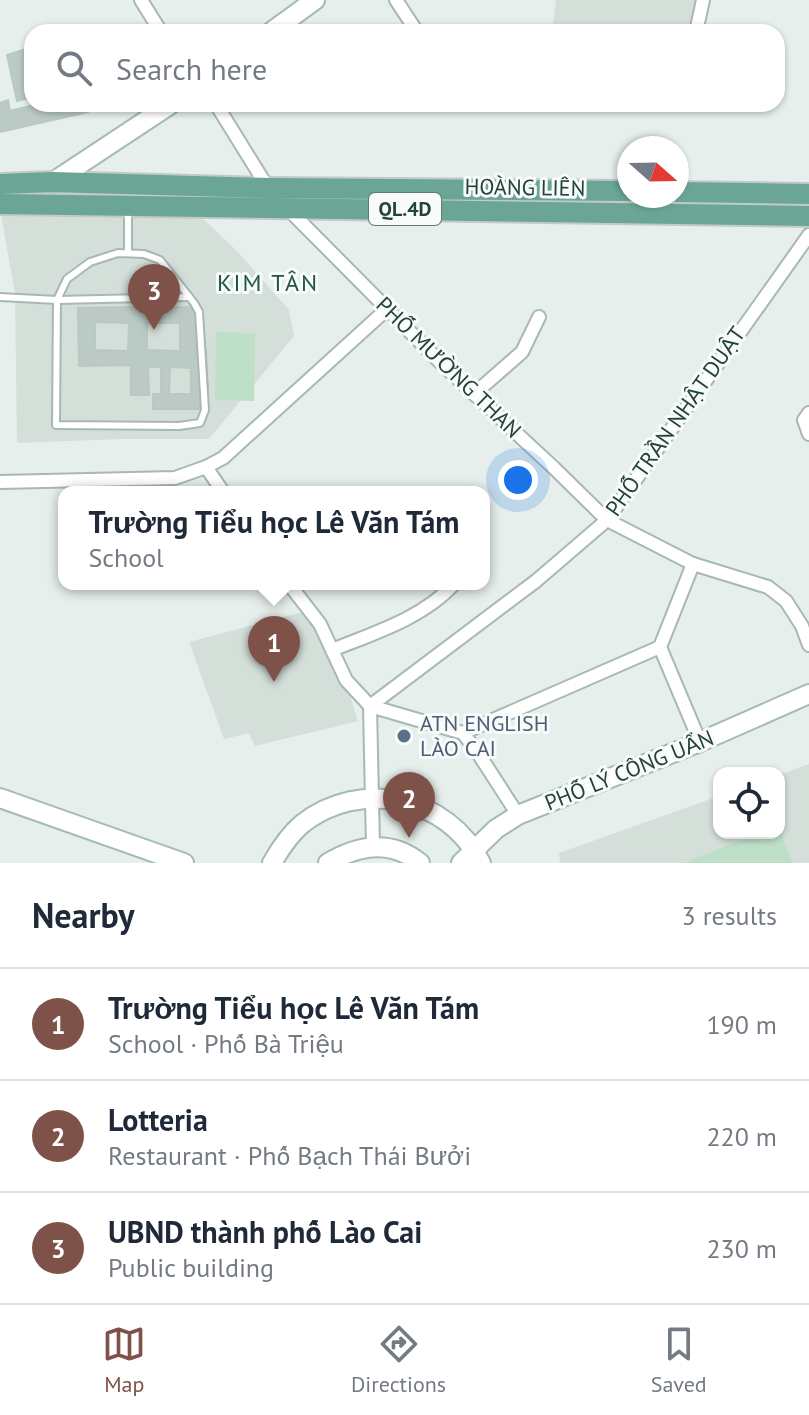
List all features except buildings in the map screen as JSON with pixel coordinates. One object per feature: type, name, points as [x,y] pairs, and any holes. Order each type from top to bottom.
[{"type":"main road","points":[[282,24],[315,0]]},
{"type":"main road","points":[[49,204],[53,182],[159,112]]},
{"type":"main road","name":"HOÀNG LIÊN","points":[[0,184],[53,182],[128,195],[286,207],[809,216]]},
{"type":"main road","points":[[268,188],[286,207]]},
{"type":"main road","name":"HOÀNG LIÊN","points":[[0,204],[49,204],[128,195],[268,188],[617,191]]},
{"type":"main road","points":[[689,192],[809,194]]},
{"type":"main road","name":"PHỐ LÝ CÔNG UẨN","points":[[461,863],[478,856],[518,815],[700,742],[809,694]]},
{"type":"main road","points":[[0,798],[184,863]]},
{"type":"main road","points":[[272,863],[283,844],[301,825],[322,811],[346,801],[371,798],[395,799],[439,815],[457,830],[478,856]]},
{"type":"main road","points":[[328,863],[349,851],[373,846],[394,848],[420,863]]},
{"type":"street","points":[[141,0],[156,24]]},
{"type":"street","points":[[396,0],[412,24]]},
{"type":"street","points":[[698,24],[703,0]]},
{"type":"street","points":[[221,112],[268,188]]},
{"type":"street","name":"PHỐ MƯỜNG THAN","points":[[286,207],[474,394],[607,520],[693,564],[768,587],[786,601],[802,626],[809,645]]},
{"type":"street","name":"PHỐ TRẦN NHẬT DUẬT","points":[[370,706],[536,581],[607,520],[809,235]]},
{"type":"street","points":[[0,482],[175,478],[206,467],[223,458],[387,309]]},
{"type":"street","points":[[474,394],[522,352],[539,317]]},
{"type":"street","points":[[809,413],[804,420],[809,434]]},
{"type":"street","points":[[206,467],[219,486]]},
{"type":"street","points":[[693,564],[660,647],[700,742]]},
{"type":"street","points":[[294,590],[320,624],[346,680],[370,706],[463,733],[518,815]]},
{"type":"street","points":[[332,650],[422,610],[448,590]]},
{"type":"street","points":[[463,733],[660,647]]},
{"type":"street","points":[[370,706],[373,846]]},
{"type":"lane","points":[[128,195],[128,253]]},
{"type":"lane","points":[[128,253],[144,254],[160,260],[189,297],[199,312],[205,410],[200,423],[179,426],[56,425],[57,300],[67,279],[90,262],[128,253]]},
{"type":"lane","points":[[0,297],[57,300],[189,297]]},
{"type":"shaded area","points":[[556,0],[697,0],[696,24],[553,24]]},
{"type":"shaded area","points":[[197,213],[238,252],[289,310],[294,336],[209,439],[17,443],[15,294],[1,214]]},
{"type":"shaded area","points":[[314,609],[333,643],[358,721],[255,746],[249,733],[224,739],[189,642]]},
{"type":"shaded area","points":[[809,764],[809,863],[560,863],[559,853],[713,798],[713,839],[785,839],[785,773]]},
{"type":"green space","points":[[216,332],[255,333],[254,401],[215,400]]},
{"type":"green space","points":[[744,839],[783,839],[793,863],[683,863]]},
{"type":"place","name":"UBND thành phố Lào Cai","points":[[154,330]]},
{"type":"place","name":"Trường Tiểu học Lê Văn Tám","points":[[274,682]]},
{"type":"place","name":"ATN ENGLISH LÀO CAI","points":[[404,736]]},
{"type":"place","name":"Lotteria","points":[[409,838]]},
{"type":"district","name":"KIM TÂN","points":[[268,283]]}]
